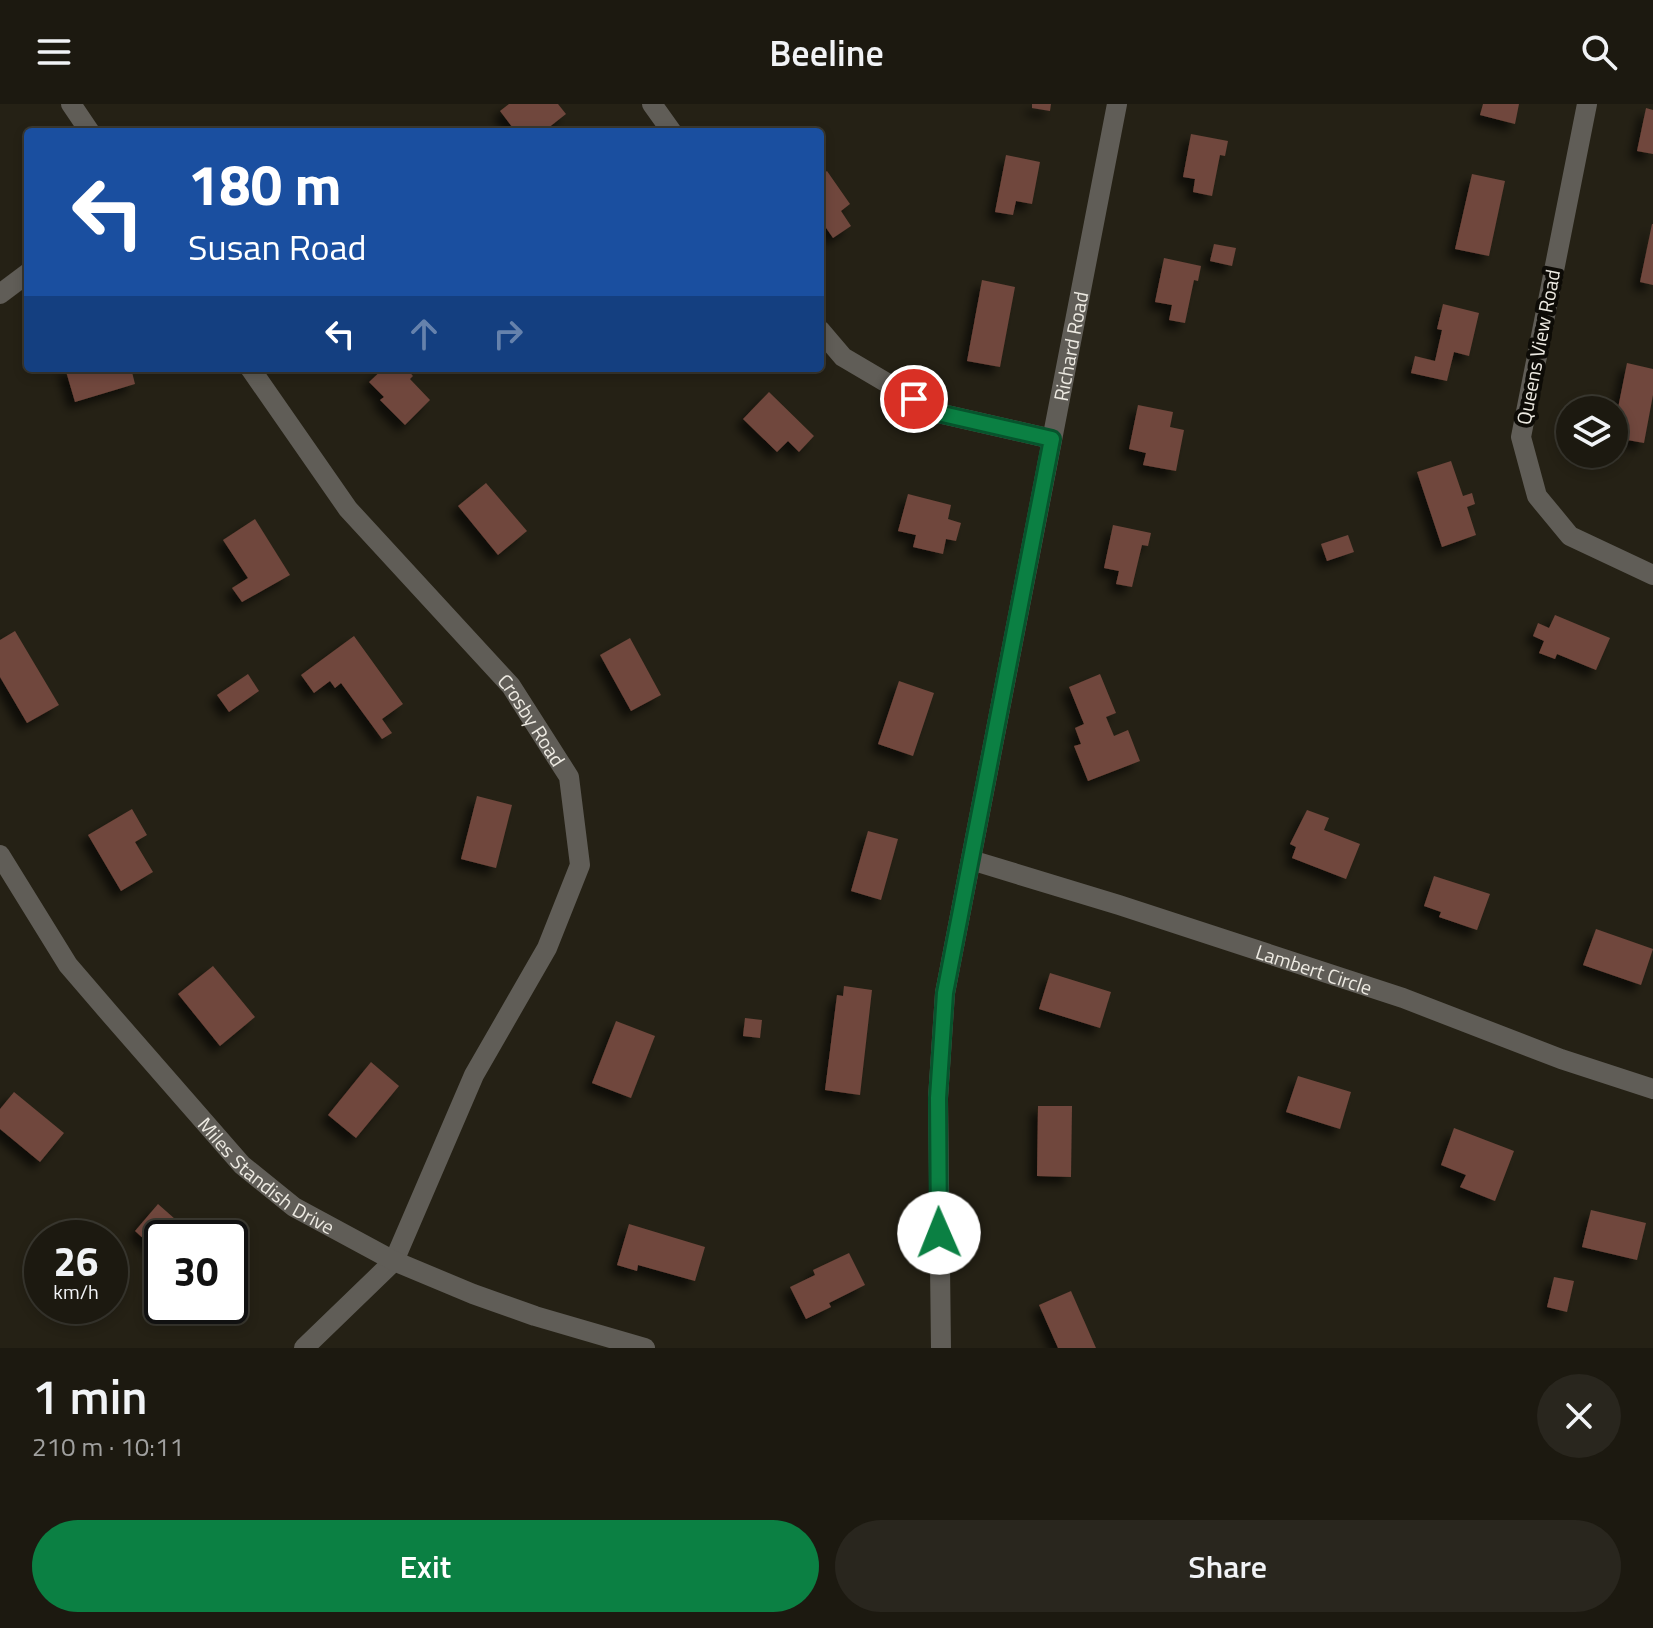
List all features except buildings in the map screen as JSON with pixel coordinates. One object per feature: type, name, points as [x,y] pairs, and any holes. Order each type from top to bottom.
[{"type":"street","points":[[71,104],[87,128]]},
{"type":"street","points":[[652,104],[669,128]]},
{"type":"street","name":"Richard Road","points":[[941,1348],[938,1098],[945,993],[1117,104]]},
{"type":"street","name":"Queens View Road","points":[[1587,104],[1521,437],[1537,496],[1570,536],[1653,575]]},
{"type":"street","points":[[0,294],[24,276]]},
{"type":"street","points":[[824,335],[843,357],[938,413],[1052,439]]},
{"type":"street","name":"Crosby Road","points":[[253,372],[348,509],[511,686],[569,777],[580,865],[547,948],[474,1075],[394,1261]]},
{"type":"street","name":"Miles Standish Drive","points":[[0,855],[68,965],[242,1165],[294,1207],[394,1261],[473,1294],[535,1316],[645,1348]]},
{"type":"street","name":"Lambert Circle","points":[[971,860],[1403,998],[1561,1059],[1653,1089]]},
{"type":"street","points":[[304,1348],[394,1261]]},
{"type":"route","points":[[914,399],[938,413],[1052,439],[945,993],[938,1098],[939,1233]]}]
